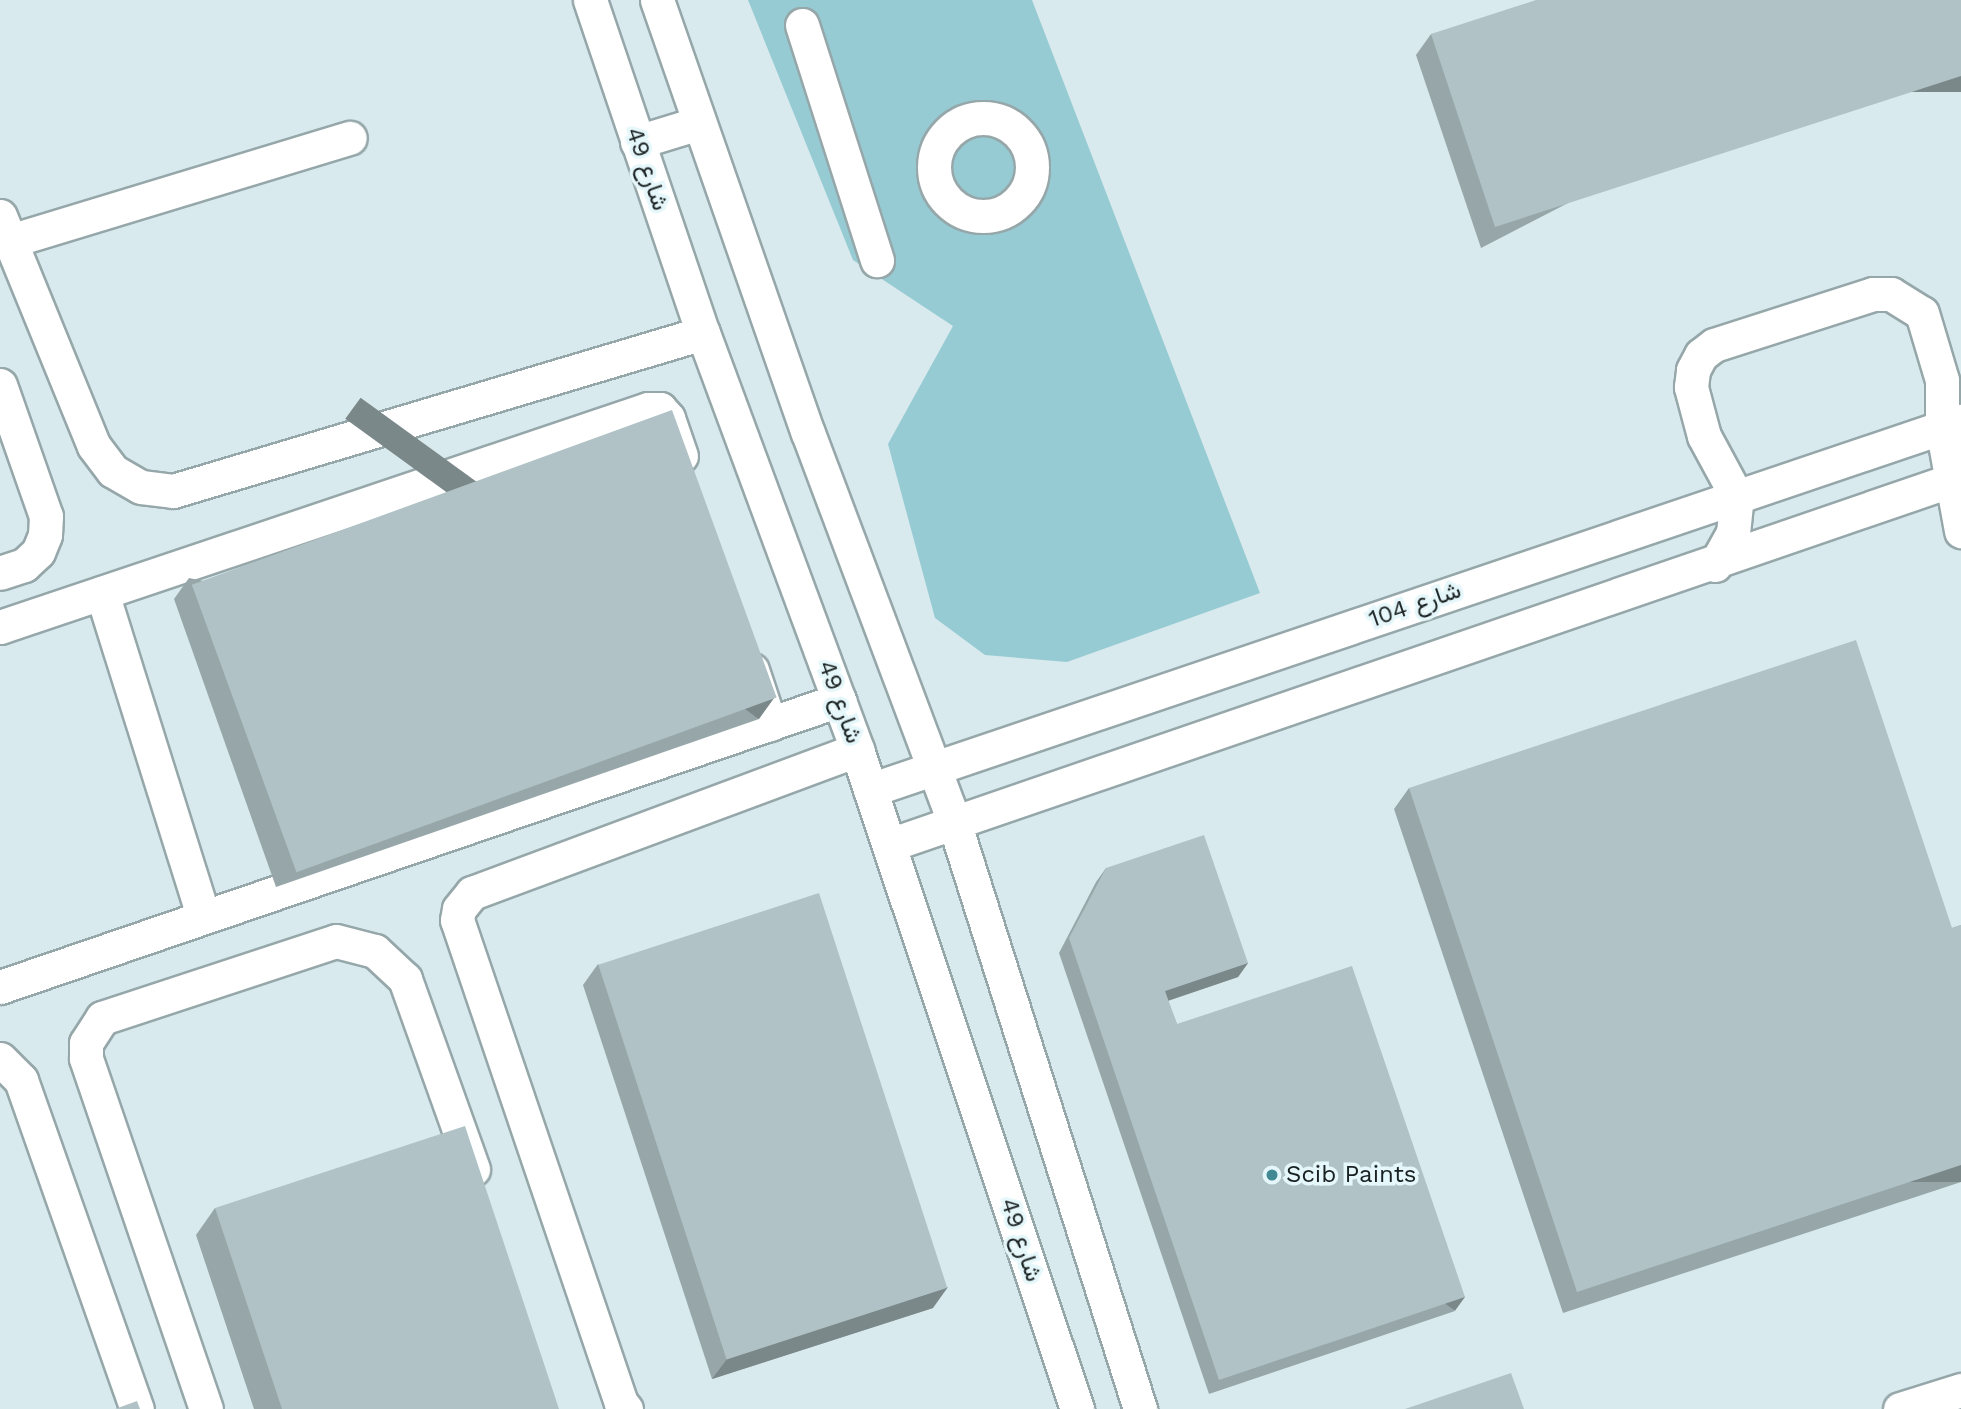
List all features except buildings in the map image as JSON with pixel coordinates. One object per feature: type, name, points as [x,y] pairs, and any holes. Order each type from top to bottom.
[{"type":"lane","name":"شارع 49","points":[[590,0],[703,333],[857,750],[1077,1409]]},
{"type":"lane","points":[[657,0],[699,123],[955,825],[1140,1409]]},
{"type":"lane","points":[[802,25],[877,260]]},
{"type":"lane","points":[[637,142],[699,123]]},
{"type":"lane","points":[[350,138],[5,229],[94,446],[113,471],[141,487],[162,489],[204,482],[703,333]]},
{"type":"lane","points":[[1715,565],[1733,533],[1737,497],[1704,436],[1691,387],[1693,370],[1714,345],[1873,294],[1891,294],[1922,313],[1948,348],[1942,380],[1952,424],[1961,531]]},
{"type":"lane","points":[[0,387],[46,516],[45,535],[38,552],[24,565],[0,573]]},
{"type":"lane","points":[[0,627],[648,409],[660,410],[668,418],[689,481]]},
{"type":"lane","name":"شارع 104","points":[[870,790],[1952,424]]},
{"type":"lane","points":[[889,845],[955,825],[1715,565],[1957,479]]},
{"type":"lane","points":[[102,593],[202,915]]},
{"type":"lane","points":[[740,634],[770,724]]},
{"type":"lane","points":[[0,987],[202,915],[839,701]]},
{"type":"lane","points":[[626,1409],[621,1403],[457,920],[460,909],[472,893],[857,750]]},
{"type":"lane","points":[[206,1409],[86,1058],[86,1043],[102,1018],[335,941],[375,951],[405,979],[484,1201]]},
{"type":"lane","points":[[0,1059],[21,1080],[137,1409]]},
{"type":"lane","points":[[1900,1409],[1961,1390]]},
{"type":"shaded area","points":[[748,0],[1032,0],[1260,593],[1067,662],[985,655],[935,618],[888,444],[953,326],[853,260]]},
{"type":"place","name":"Scib Paints","points":[[1272,1175]]}]
